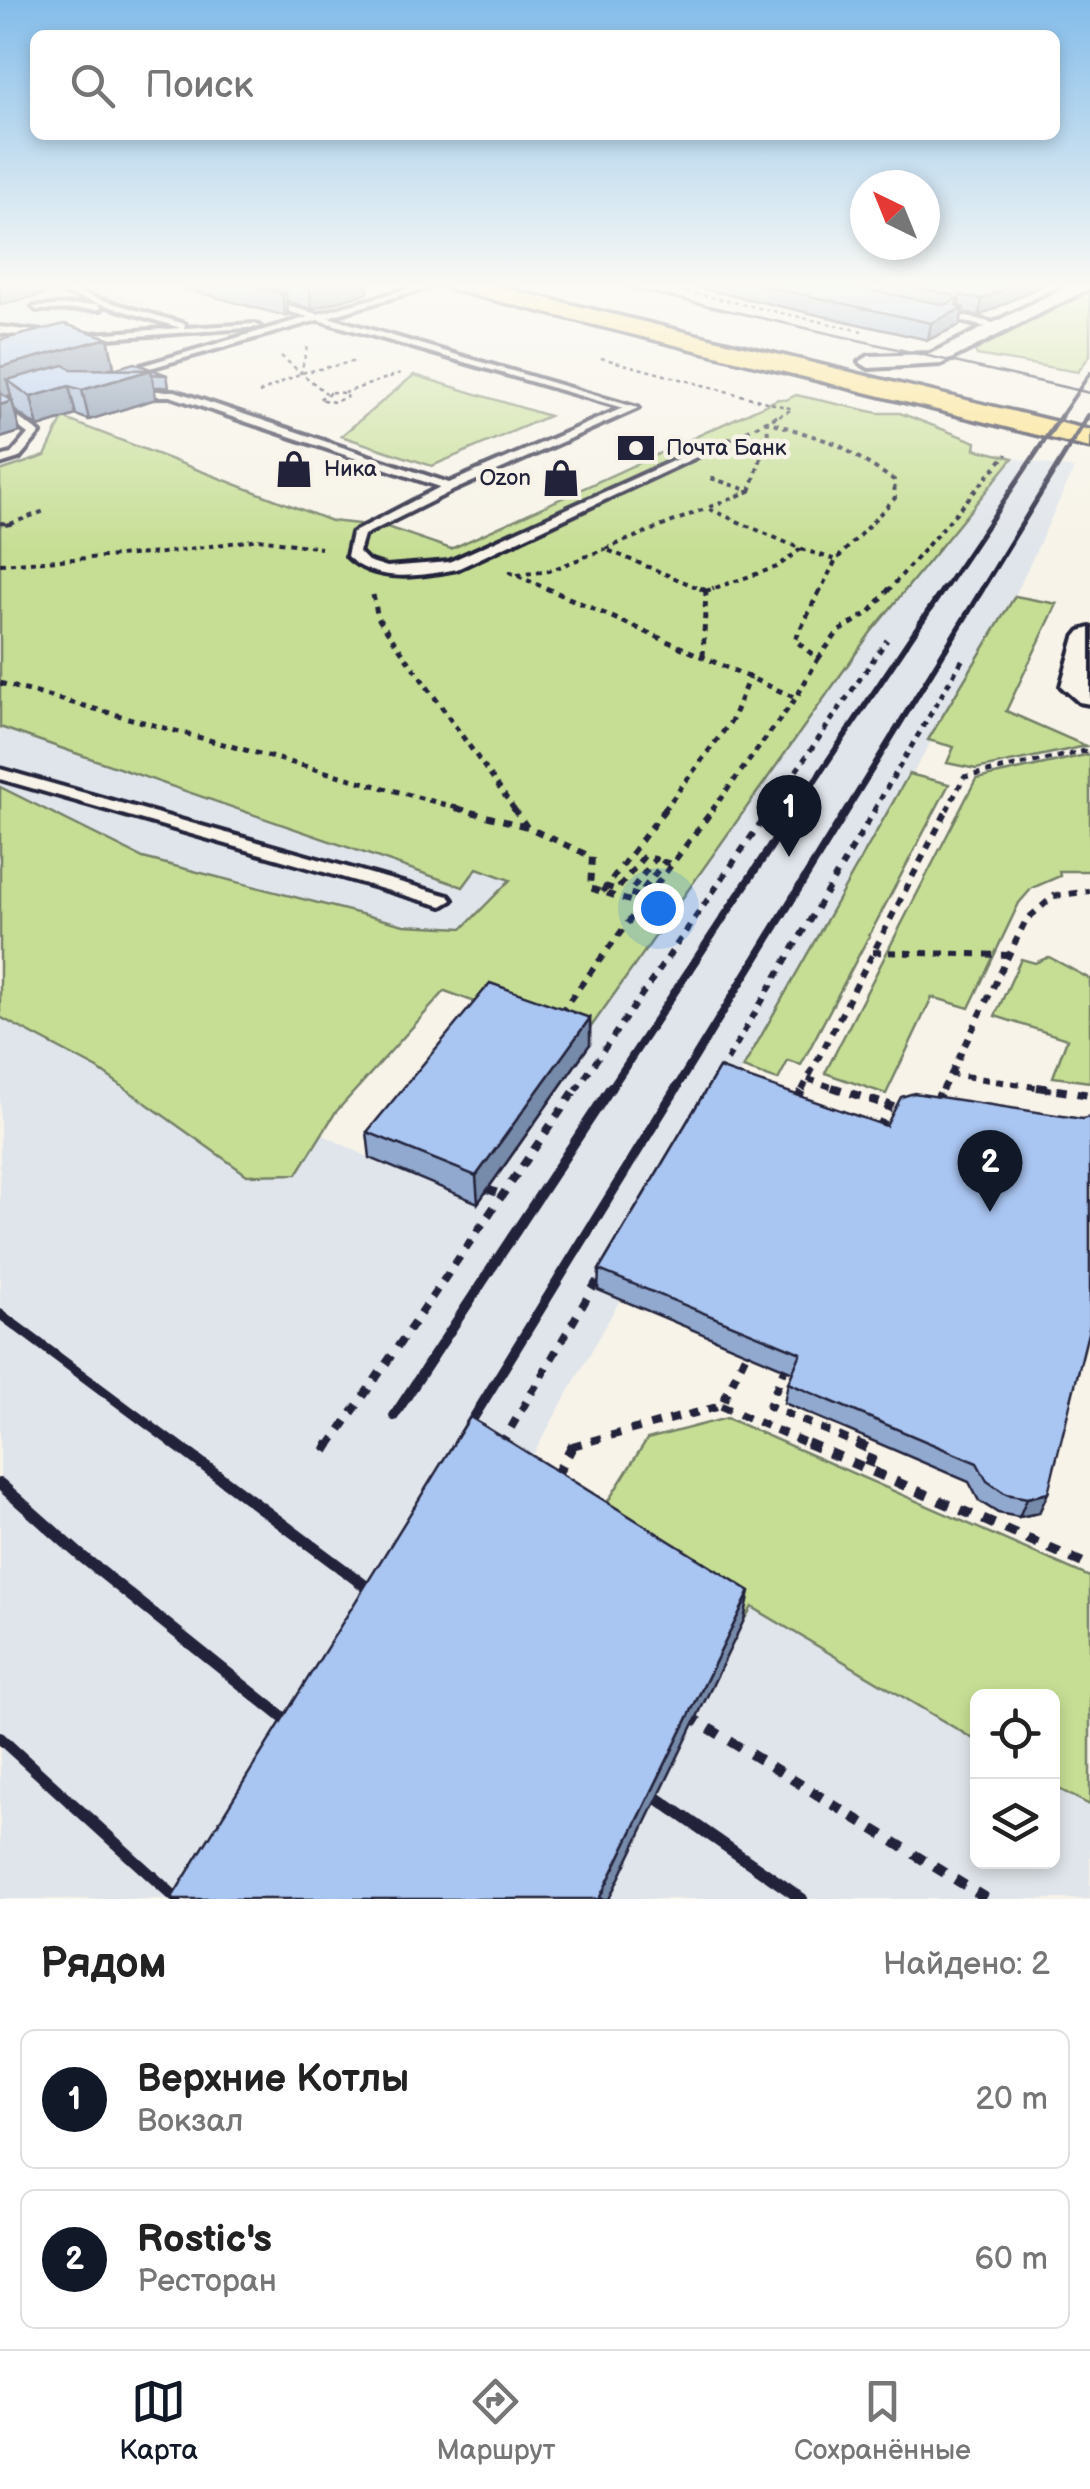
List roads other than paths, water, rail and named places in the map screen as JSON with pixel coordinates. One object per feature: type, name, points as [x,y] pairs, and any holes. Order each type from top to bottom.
[{"type":"main road","points":[[813,372],[1090,440]]},
{"type":"main road","points":[[909,372],[1090,414]]},
{"type":"street","points":[[1090,637],[1076,686],[1090,695]]},
{"type":"lane","points":[[96,380],[127,372]]},
{"type":"lane","points":[[498,372],[633,408],[450,487],[358,533],[352,552],[363,564],[386,570],[431,570],[477,556],[702,452]]},
{"type":"lane","points":[[114,392],[171,394],[450,487]]},
{"type":"lane","points":[[0,407],[15,402]]},
{"type":"lane","points":[[0,407],[34,433],[15,456],[0,461]]},
{"type":"lane","points":[[0,774],[442,900]]},
{"type":"tram line","points":[[996,372],[1090,393]]},
{"type":"railway","points":[[1059,419],[1090,373]]},
{"type":"railway","points":[[1087,419],[1090,414]]},
{"type":"railway","points":[[943,591],[1061,416]]},
{"type":"railway","points":[[981,591],[1088,416]]},
{"type":"railway","points":[[795,810],[944,588]]},
{"type":"railway","points":[[847,810],[983,588]]},
{"type":"railway","points":[[610,1090],[796,808]]},
{"type":"railway","points":[[675,1090],[848,808]]},
{"type":"railway","points":[[394,1416],[611,1087]]},
{"type":"railway","points":[[458,1443],[677,1087]]},
{"type":"railway","points":[[0,1314],[177,1446]]},
{"type":"railway","points":[[174,1443],[388,1603]]},
{"type":"railway","points":[[0,1484],[80,1555],[305,1735]]},
{"type":"railway","points":[[0,1738],[177,1899]]},
{"type":"railway","points":[[634,1782],[802,1899]]},
{"type":"place","name":"Почта Банк","points":[[636,448]]},
{"type":"place","name":"Ника","points":[[294,469]]},
{"type":"place","name":"Ozon","points":[[561,478]]},
{"type":"place","name":"Верхние Котлы","points":[[789,857]]},
{"type":"place","name":"Rostic's","points":[[990,1212]]}]
